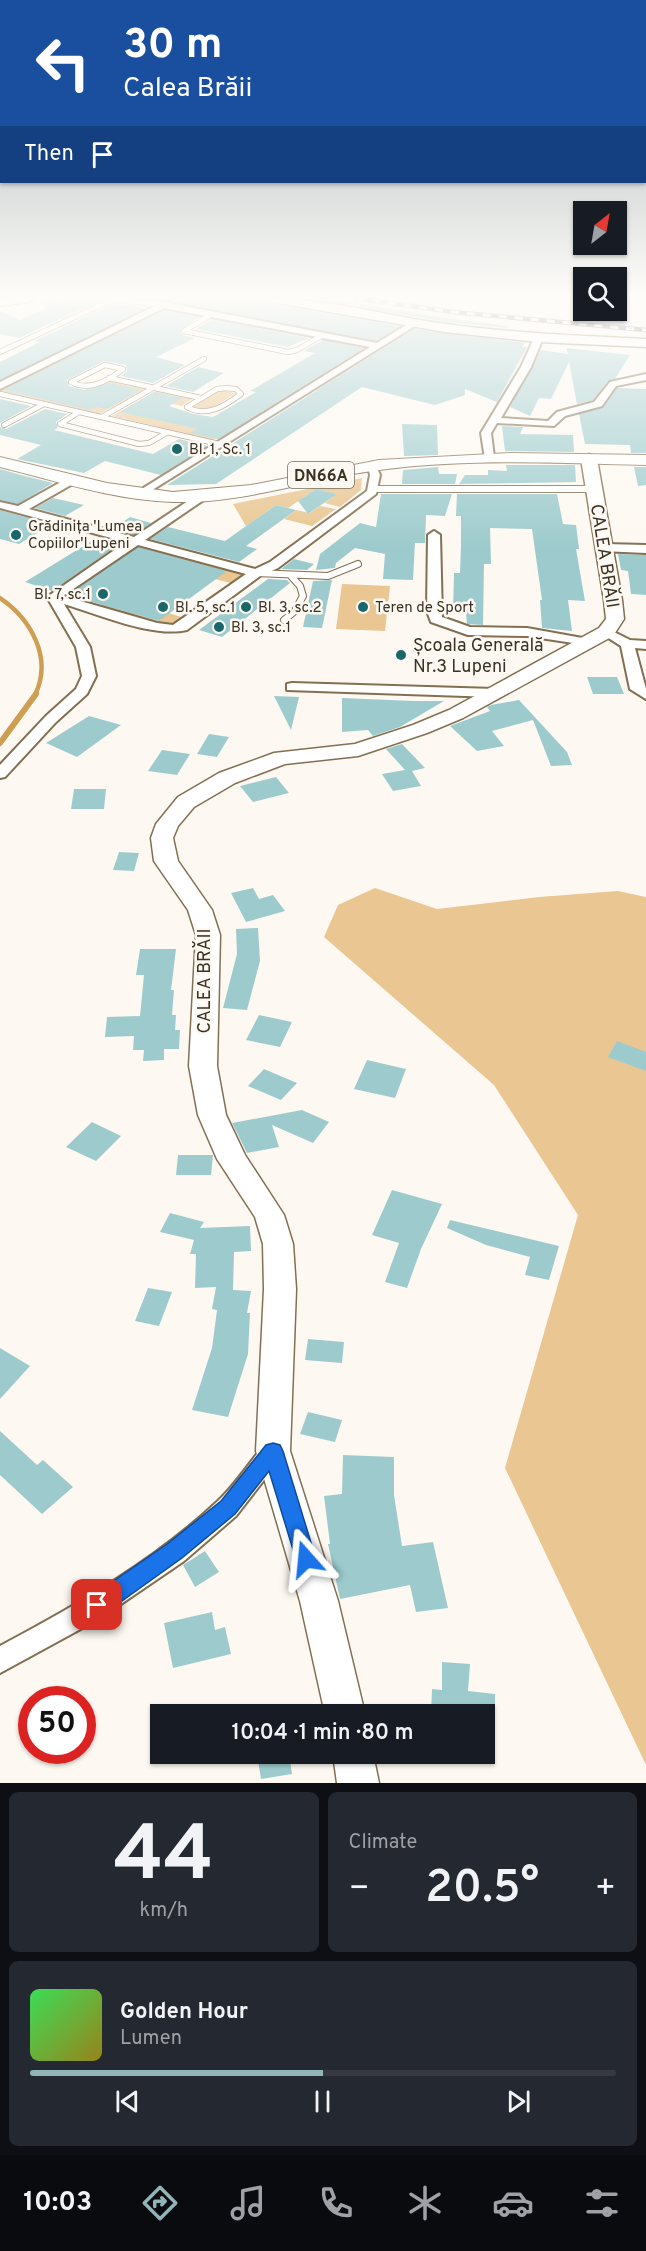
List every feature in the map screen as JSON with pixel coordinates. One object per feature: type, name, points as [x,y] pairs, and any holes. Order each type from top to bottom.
[{"type":"main road","name":"DN66A","points":[[0,462],[141,494],[201,497],[254,490],[371,466],[489,457],[646,460]]},
{"type":"main road","name":"CALEA BRĂII","points":[[343,1704],[319,1601],[273,1451],[280,1289],[278,1244],[269,1215],[232,1159],[212,1115],[203,1066],[208,935],[200,910],[166,861],[162,838],[167,824],[180,807],[227,778],[288,756],[373,747],[440,721],[597,637],[615,619],[589,459]]},
{"type":"main road","points":[[355,1764],[358,1783]]},
{"type":"street","points":[[141,494],[320,381]]},
{"type":"street","points":[[489,457],[486,434],[492,420],[517,381]]},
{"type":"street","points":[[492,420],[550,424],[561,414],[598,404],[613,384],[626,381]]},
{"type":"street","points":[[53,597],[156,627],[172,629],[188,623],[256,573],[274,565],[374,489],[375,475],[371,466]]},
{"type":"street","points":[[20,510],[72,480]]},
{"type":"street","points":[[53,597],[201,497]]},
{"type":"street","points":[[0,505],[256,573]]},
{"type":"street","points":[[434,536],[433,611],[436,619],[468,631],[597,637],[627,644],[646,645]]},
{"type":"street","points":[[605,548],[646,549]]},
{"type":"street","points":[[0,774],[51,718],[82,691],[89,676],[83,647],[53,597]]},
{"type":"street","points":[[627,644],[637,689],[646,695]]},
{"type":"street","points":[[292,687],[495,693]]},
{"type":"street","points":[[0,1660],[64,1626],[130,1585],[175,1551],[228,1507],[273,1451]]},
{"type":"lane","points":[[72,381],[80,387],[91,386],[102,381]]},
{"type":"lane","points":[[125,381],[201,398],[226,388],[236,389],[241,394],[208,412],[191,410],[187,407],[201,398]]},
{"type":"lane","points":[[102,417],[164,381]]},
{"type":"lane","points":[[0,394],[219,444]]},
{"type":"lane","points":[[4,425],[44,404]]},
{"type":"lane","points":[[79,412],[60,424],[139,444],[149,443],[168,432]]},
{"type":"lane","points":[[374,489],[465,491],[524,488],[594,489]]},
{"type":"lane","points":[[256,573],[336,575],[358,564]]},
{"type":"lane","points":[[284,620],[295,611],[303,596],[300,586],[290,575]]},
{"type":"shaded area","points":[[19,381],[32,381],[16,389],[94,408],[93,388],[106,381],[146,389],[100,414],[0,391]]},
{"type":"shaded area","points":[[157,390],[194,398],[182,406],[158,401],[131,414],[215,433],[253,410],[265,412],[228,434],[213,440],[112,416]]},
{"type":"shaded area","points":[[218,390],[237,393],[208,410],[192,408]]},
{"type":"shaded area","points":[[362,478],[361,490],[340,507],[325,503],[336,494],[316,489],[288,508],[276,505],[246,526],[233,504]]},
{"type":"shaded area","points":[[320,506],[336,509],[312,526],[284,519],[296,510],[310,513]]},
{"type":"shaded area","points":[[135,547],[243,575],[234,584],[215,579],[138,615],[158,621],[169,613],[187,619],[179,624],[165,627],[63,596],[71,590],[87,595],[82,600],[101,605],[169,558],[142,558],[126,553]]},
{"type":"shaded area","name":"Teren de Sport","points":[[342,584],[390,586],[385,631],[336,629]]},
{"type":"shaded area","points":[[375,888],[437,909],[539,897],[618,891],[646,897],[646,1765],[505,1468],[578,1215],[494,1085],[324,937],[338,905]]},
{"type":"building","points":[[21,381],[67,381],[69,386],[84,390],[111,383],[141,390],[107,409],[96,407],[90,410],[3,390]]},
{"type":"building","points":[[174,381],[211,381],[193,392],[166,386]]},
{"type":"building","points":[[267,381],[311,381],[218,439],[190,433],[197,429],[120,412],[154,392],[182,398],[169,406],[193,414],[213,417],[256,392],[250,391]]},
{"type":"building","points":[[331,381],[508,381],[497,402],[465,389],[465,395],[435,405],[362,387],[216,484],[167,485]]},
{"type":"building","points":[[524,381],[560,381],[551,399],[539,398],[530,416],[510,407]]},
{"type":"building","points":[[573,381],[608,381],[593,400],[577,404]]},
{"type":"building","points":[[617,388],[646,389],[646,453],[631,453],[630,445],[585,444],[579,414],[604,407]]},
{"type":"building","points":[[0,399],[31,406],[0,423]]},
{"type":"building","points":[[45,409],[67,414],[56,422],[58,428],[54,430],[153,454],[179,439],[207,446],[161,475],[105,461],[84,473],[17,459],[41,445],[0,435],[0,427],[6,429]]},
{"type":"building","points":[[402,424],[437,425],[438,455],[404,456]]},
{"type":"building","points":[[502,426],[523,427],[520,434],[573,435],[574,452],[505,451]]},
{"type":"building","points":[[506,465],[575,465],[576,482],[459,484],[465,475],[488,475],[488,470],[507,471]]},
{"type":"building","points":[[438,467],[439,474],[457,474],[455,484],[402,484],[403,470]]},
{"type":"building","points":[[634,467],[646,467],[646,485],[638,486]]},
{"type":"building","points":[[0,469],[53,483],[18,504],[0,500]]},
{"type":"building","points":[[316,489],[337,494],[308,514],[298,501]]},
{"type":"building","points":[[381,494],[452,494],[445,516],[426,515],[425,543],[415,543],[413,580],[383,579],[385,554],[355,548],[336,563],[335,568],[316,570],[320,554],[360,523],[376,527]]},
{"type":"building","points":[[457,494],[557,494],[563,524],[576,525],[579,549],[576,549],[585,601],[568,600],[572,631],[542,628],[540,600],[542,600],[532,529],[490,528],[491,564],[484,564],[483,625],[467,624],[466,613],[453,613],[454,573],[460,573],[461,545],[461,516],[456,516]]},
{"type":"building","points":[[53,498],[84,505],[65,516],[35,508]]},
{"type":"building","points":[[276,505],[296,510],[246,546],[257,549],[239,562],[150,539],[168,527],[225,541]]},
{"type":"building","points":[[0,510],[52,524],[19,544],[0,539]]},
{"type":"building","points":[[130,517],[151,523],[134,535],[112,529]]},
{"type":"building","points":[[98,537],[121,543],[52,591],[25,582]]},
{"type":"building","points":[[138,547],[227,571],[159,621],[68,595]]},
{"type":"building","points":[[618,554],[646,555],[646,595],[631,594],[628,571],[621,570]]},
{"type":"building","points":[[294,559],[314,564],[307,570],[281,569]]},
{"type":"building","points":[[268,579],[287,580],[290,583],[222,637],[199,630]]},
{"type":"building","points":[[332,580],[322,628],[303,627],[313,581]]},
{"type":"building","points":[[587,677],[617,677],[624,694],[593,694]]},
{"type":"building","points":[[274,696],[299,697],[291,730]]},
{"type":"building","points":[[342,698],[444,701],[400,727],[373,736],[368,730],[342,732]]},
{"type":"building","points":[[519,700],[567,752],[572,765],[551,766],[533,720],[492,731],[504,746],[477,751],[450,726],[490,711],[487,707],[491,705]]},
{"type":"building","points":[[89,716],[121,725],[77,757],[46,743]]},
{"type":"building","points":[[209,734],[229,737],[217,757],[197,754]]},
{"type":"building","points":[[402,744],[425,768],[412,771],[421,786],[393,791],[382,774],[405,770],[386,749]]},
{"type":"building","points":[[162,750],[190,754],[177,775],[148,771]]},
{"type":"building","points":[[276,777],[289,793],[253,802],[240,786]]},
{"type":"building","points":[[74,789],[106,789],[104,809],[71,809]]},
{"type":"building","points":[[119,852],[139,853],[134,871],[113,870]]},
{"type":"building","points":[[253,888],[259,899],[273,895],[285,911],[246,922],[231,893]]},
{"type":"building","points":[[258,928],[260,961],[247,1010],[223,1008],[237,954],[236,929]]},
{"type":"building","points":[[140,949],[176,949],[171,990],[174,990],[172,1015],[176,1015],[175,1030],[180,1030],[179,1049],[164,1049],[164,1060],[143,1061],[144,1050],[133,1050],[134,1036],[105,1037],[107,1017],[140,1016],[144,975],[136,975]]},
{"type":"building","points":[[259,1015],[292,1022],[280,1047],[246,1040]]},
{"type":"building","points":[[617,1041],[646,1052],[646,1071],[608,1057]]},
{"type":"building","points":[[367,1060],[406,1069],[395,1098],[354,1089]]},
{"type":"building","points":[[264,1069],[297,1083],[281,1100],[248,1086]]},
{"type":"building","points":[[302,1110],[329,1122],[313,1143],[272,1125],[279,1147],[247,1153],[232,1123]]},
{"type":"building","points":[[92,1122],[121,1136],[96,1161],[66,1147]]},
{"type":"building","points":[[178,1155],[213,1155],[211,1175],[176,1175]]},
{"type":"building","points":[[392,1190],[442,1204],[421,1249],[407,1288],[385,1282],[399,1243],[372,1235]]},
{"type":"building","points":[[170,1213],[204,1222],[200,1228],[250,1226],[251,1251],[234,1252],[233,1290],[251,1291],[247,1313],[250,1313],[248,1354],[228,1417],[192,1410],[212,1348],[217,1310],[212,1309],[216,1287],[195,1288],[196,1254],[190,1254],[194,1240],[160,1232]]},
{"type":"building","points":[[450,1220],[559,1246],[549,1280],[525,1275],[530,1257],[486,1245],[447,1228]]},
{"type":"building","points":[[148,1288],[172,1292],[159,1326],[135,1321]]},
{"type":"building","points":[[308,1339],[344,1342],[342,1363],[305,1360]]},
{"type":"building","points":[[0,1348],[30,1366],[0,1399]]},
{"type":"building","points":[[308,1412],[342,1420],[335,1442],[300,1434]]},
{"type":"building","points":[[0,1431],[37,1465],[43,1460],[73,1487],[42,1514],[0,1475]]},
{"type":"building","points":[[343,1455],[394,1457],[394,1495],[402,1546],[433,1542],[448,1608],[416,1612],[410,1585],[340,1599],[328,1544],[330,1544],[324,1496],[342,1494]]},
{"type":"building","points":[[205,1551],[219,1572],[195,1587],[183,1565]]},
{"type":"building","points":[[212,1612],[215,1630],[225,1627],[231,1654],[173,1668],[164,1623]]},
{"type":"building","points":[[442,1662],[470,1664],[468,1691],[495,1694],[495,1704],[431,1704],[432,1689],[442,1690]]},
{"type":"building","points":[[259,1764],[290,1764],[292,1774],[261,1779]]},
{"type":"waterway","points":[[0,598],[21,617],[36,641],[41,667],[40,681],[35,695]]},
{"type":"waterway","points":[[0,743],[36,694]]},
{"type":"place","name":"Bl. 1, Sc. 1","points":[[177,449]]},
{"type":"place","name":"Grădinița 'Lumea Copiilor'Lupeni","points":[[16,535]]},
{"type":"place","name":"Bl. 7, sc.1","points":[[103,594]]},
{"type":"place","name":"Bl. 5, sc.1","points":[[163,607]]},
{"type":"place","name":"Bl. 3, sc.2","points":[[246,607]]},
{"type":"place","name":"Teren de Sport","points":[[363,607]]},
{"type":"place","name":"Bl. 3, sc.1","points":[[219,627]]},
{"type":"place","name":"Școala Generală Nr.3 Lupeni","points":[[401,655]]},
{"type":"route","points":[[97,1605],[130,1585],[228,1507],[273,1451],[306,1559]]}]
